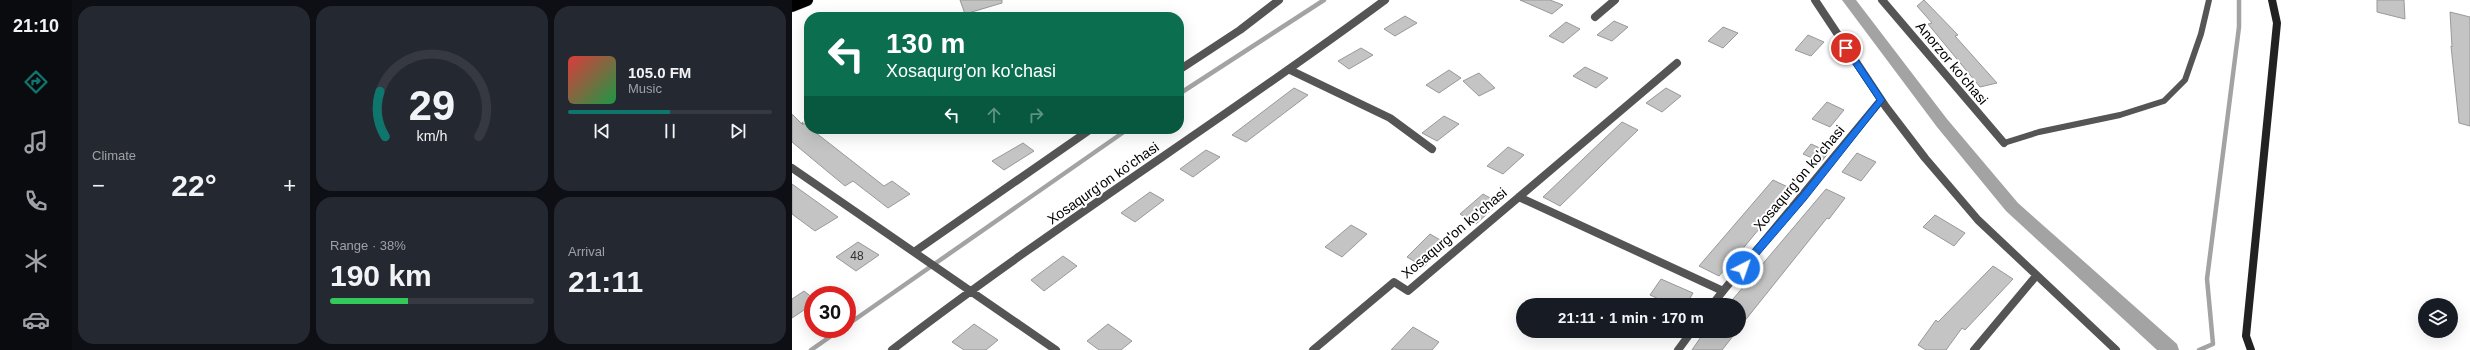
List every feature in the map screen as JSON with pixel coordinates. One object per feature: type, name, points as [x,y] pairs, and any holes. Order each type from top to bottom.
[{"type":"highway","points":[[792,6],[807,0]]},
{"type":"street","points":[[1184,67],[1240,30],[1279,0]]},
{"type":"street","name":"Xosaqurg'on ko'chasi","points":[[892,350],[970,290],[1290,70],[1385,0]]},
{"type":"street","points":[[1594,17],[1615,0]]},
{"type":"street","points":[[1815,0],[1881,100],[1925,158],[1978,220],[2116,350]]},
{"type":"street","name":"Anorzor ko'chasi","points":[[1882,0],[2004,143]]},
{"type":"street","points":[[2251,350],[2246,336],[2277,23],[2272,0]]},
{"type":"street","name":"Xosaqurg'on ko'chasi","points":[[1313,350],[1394,282],[1408,291],[1677,63]]},
{"type":"street","points":[[1290,70],[1390,118],[1432,149]]},
{"type":"street","name":"Xosaqurg'on ko'chasi","points":[[1718,298],[1803,197],[1881,100]]},
{"type":"street","points":[[914,252],[1084,134]]},
{"type":"street","points":[[792,168],[1056,350]]},
{"type":"street","name":"Xosaqurg'on ko'chasi","points":[[1519,197],[1723,291]]},
{"type":"street","points":[[1974,350],[2036,276]]},
{"type":"street","points":[[1678,350],[1687,338]]},
{"type":"lane","points":[[2004,143],[2039,132],[2120,115],[2164,101],[2185,80],[2201,34],[2209,0]]},
{"type":"building","points":[[960,0],[1002,0],[1002,3],[972,12],[964,12]]},
{"type":"building","points":[[1520,0],[1550,0],[1563,5],[1552,14]]},
{"type":"building","points":[[1924,0],[1958,35],[1955,36],[1997,83],[1980,87],[1928,24],[1932,23],[1917,6]]},
{"type":"building","points":[[2377,0],[2404,0],[2405,19],[2377,12]]},
{"type":"building","points":[[2450,12],[2470,17],[2470,126],[2459,123],[2451,46],[2452,47]]},
{"type":"building","points":[[1405,16],[1417,23],[1395,36],[1384,29]]},
{"type":"building","points":[[1614,21],[1628,27],[1612,41],[1597,35]]},
{"type":"building","points":[[1566,22],[1580,29],[1563,43],[1549,36]]},
{"type":"building","points":[[1723,27],[1738,33],[1723,48],[1708,41]]},
{"type":"building","points":[[1808,35],[1824,42],[1811,56],[1795,50]]},
{"type":"building","points":[[1361,48],[1373,55],[1349,69],[1338,61]]},
{"type":"building","points":[[1585,67],[1608,78],[1596,88],[1573,76]]},
{"type":"building","points":[[1449,70],[1461,78],[1439,93],[1426,85]]},
{"type":"building","points":[[1479,73],[1495,88],[1479,96],[1463,81]]},
{"type":"building","points":[[1294,88],[1308,95],[1246,142],[1232,135]]},
{"type":"building","points":[[1666,88],[1681,96],[1662,112],[1646,103]]},
{"type":"building","points":[[1827,102],[1844,110],[1830,127],[1812,119]]},
{"type":"building","points":[[792,114],[803,125],[802,122],[804,124],[804,134],[817,134],[884,186],[892,181],[910,194],[888,208],[853,181],[845,186],[792,142]]},
{"type":"building","points":[[1444,116],[1459,124],[1437,141],[1422,133]]},
{"type":"building","points":[[1622,122],[1638,130],[1560,206],[1543,197]]},
{"type":"building","points":[[1023,143],[1034,151],[1004,170],[992,161]]},
{"type":"building","points":[[1811,144],[1829,152],[1821,162],[1803,154]]},
{"type":"building","points":[[1508,147],[1524,155],[1503,174],[1487,166]]},
{"type":"building","points":[[1206,150],[1220,157],[1193,177],[1180,169]]},
{"type":"building","points":[[1857,153],[1876,162],[1861,181],[1842,172]]},
{"type":"building","points":[[1773,180],[1792,189],[1745,246],[1719,276],[1699,266]]},
{"type":"building","points":[[792,184],[838,217],[815,231],[792,214]]},
{"type":"building","points":[[1826,189],[1845,198],[1829,219],[1827,218],[1746,319],[1746,298],[1734,298]]},
{"type":"building","points":[[1150,192],[1164,200],[1135,222],[1121,213]]},
{"type":"building","points":[[1483,194],[1499,203],[1476,224],[1460,214]]},
{"type":"building","points":[[1935,215],[1965,233],[1954,246],[1923,227]]},
{"type":"building","points":[[1351,225],[1367,234],[1342,257],[1325,247]]},
{"type":"building","points":[[1430,234],[1447,244],[1424,267],[1407,257]]},
{"type":"building","points":[[858,242],[879,255],[856,271],[836,257]]},
{"type":"building","points":[[1063,256],[1077,266],[1044,291],[1031,280]]},
{"type":"building","points":[[1993,266],[2013,279],[1965,330],[1962,328],[1946,350],[1926,350],[1918,345],[1936,320],[1938,322]]},
{"type":"building","points":[[1661,279],[1693,293],[1690,298],[1657,298],[1650,295]]},
{"type":"building","points":[[804,291],[804,310],[792,318],[792,299]]},
{"type":"building","points":[[974,324],[998,340],[986,350],[964,350],[952,342]]},
{"type":"building","points":[[1108,324],[1132,341],[1121,350],[1099,350],[1087,341]]},
{"type":"building","points":[[1413,327],[1439,342],[1432,350],[1391,350]]},
{"type":"building","points":[[1700,338],[1731,338],[1722,350],[1692,350]]},
{"type":"waterway","points":[[1184,91],[1324,0]]},
{"type":"waterway","points":[[1849,0],[1942,123],[2012,207],[2170,350]]},
{"type":"waterway","points":[[2199,350],[2213,344],[2207,279],[2239,27],[2239,0]]},
{"type":"waterway","points":[[856,319],[1121,134]]},
{"type":"waterway","points":[[811,350],[828,338]]},
{"type":"route","points":[[1743,268],[1803,197],[1881,100],[1846,48]]}]
